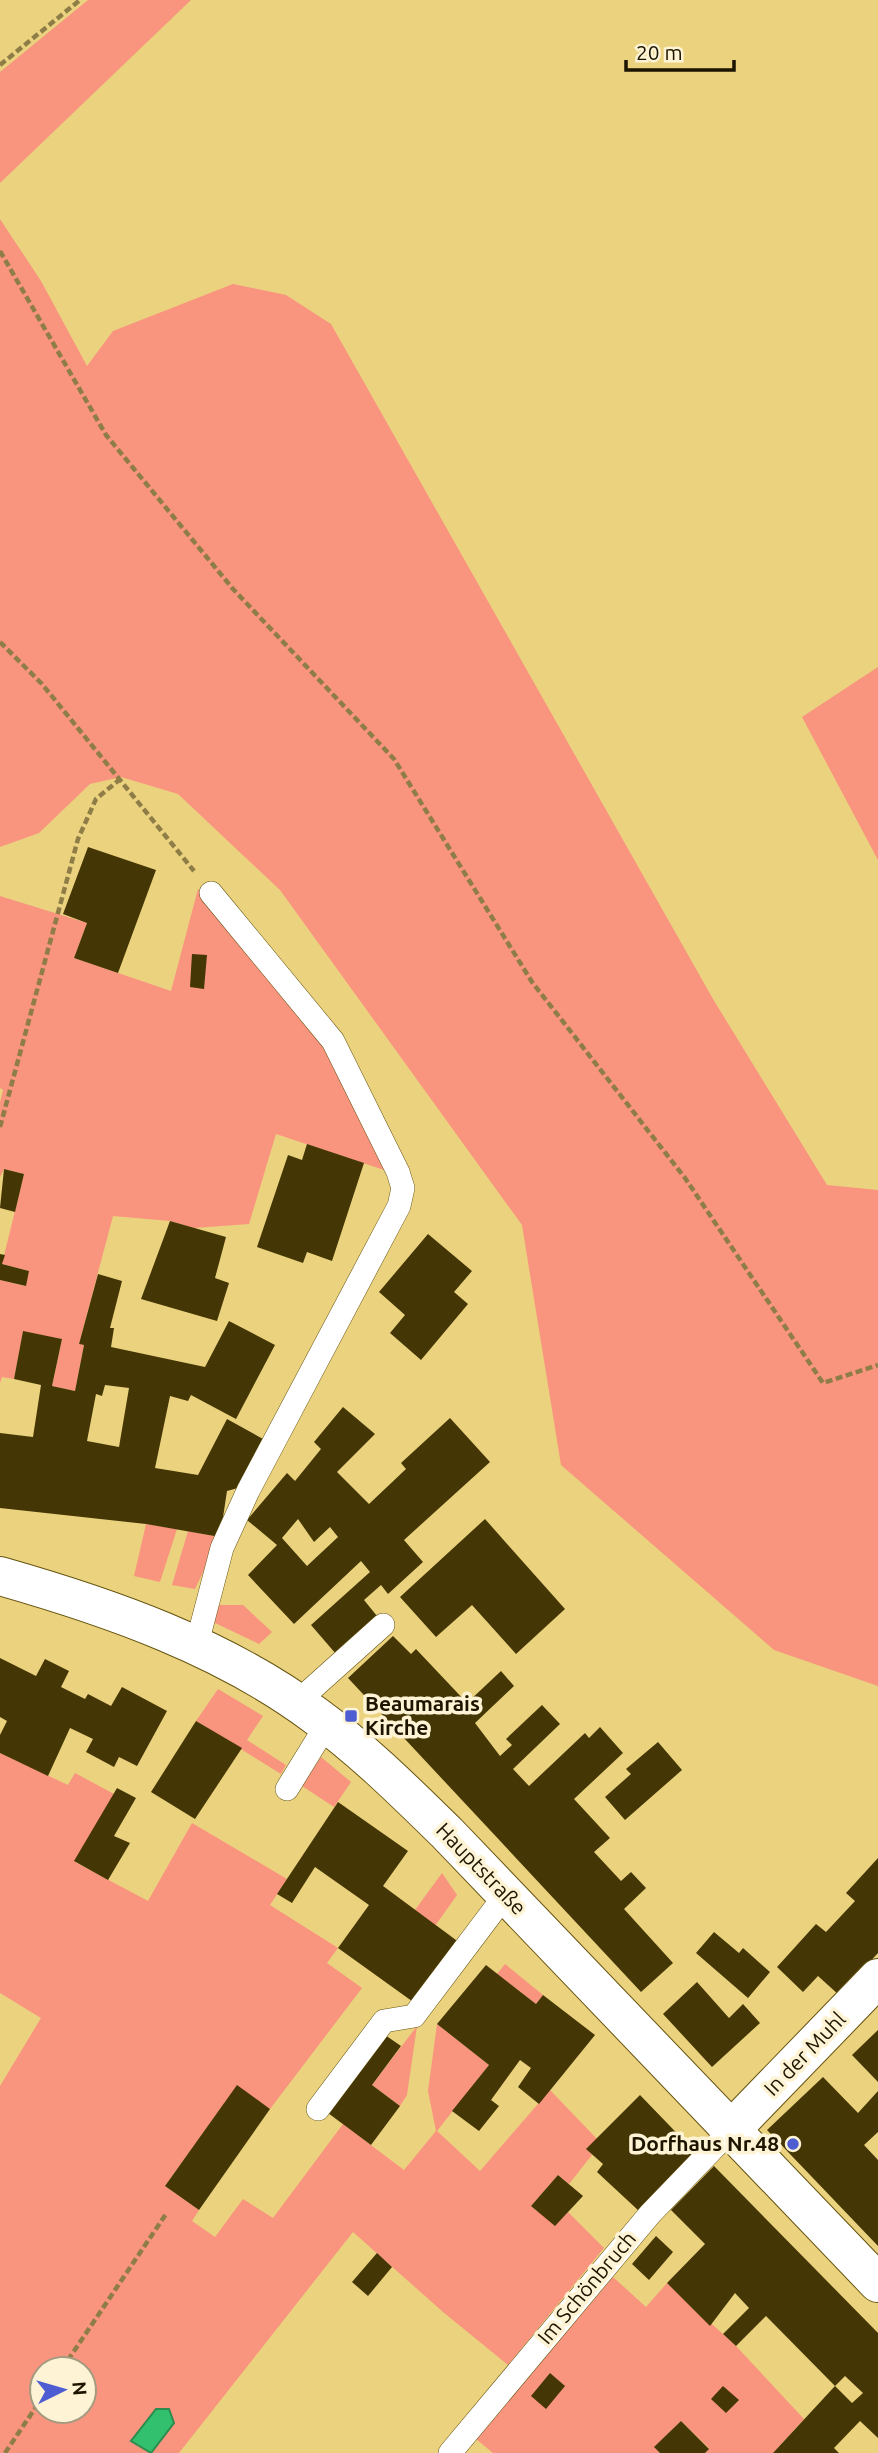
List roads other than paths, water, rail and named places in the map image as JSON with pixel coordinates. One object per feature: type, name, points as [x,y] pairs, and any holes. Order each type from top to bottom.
[{"type":"street","name":"Hauptstraße","points":[[0,1576],[124,1615],[196,1647],[252,1675],[327,1724],[378,1766],[506,1894],[878,2283]]},
{"type":"street","name":"In der Muhl","points":[[731,2130],[878,1978]]},
{"type":"lane","points":[[196,1647],[222,1548],[248,1491],[399,1206],[402,1188],[398,1172],[333,1041],[211,893]]},
{"type":"lane","points":[[296,1703],[383,1625]]},
{"type":"lane","points":[[287,1789],[327,1724]]},
{"type":"lane","points":[[318,2109],[384,2021],[414,2016],[506,1894]]},
{"type":"lane","name":"Im Schönbruch","points":[[450,2453],[650,2214],[731,2130]]},
{"type":"place","name":"Beaumarais Kirche","points":[[351,1716]]},
{"type":"place","name":"Dorfhaus Nr.48","points":[[793,2144]]}]
